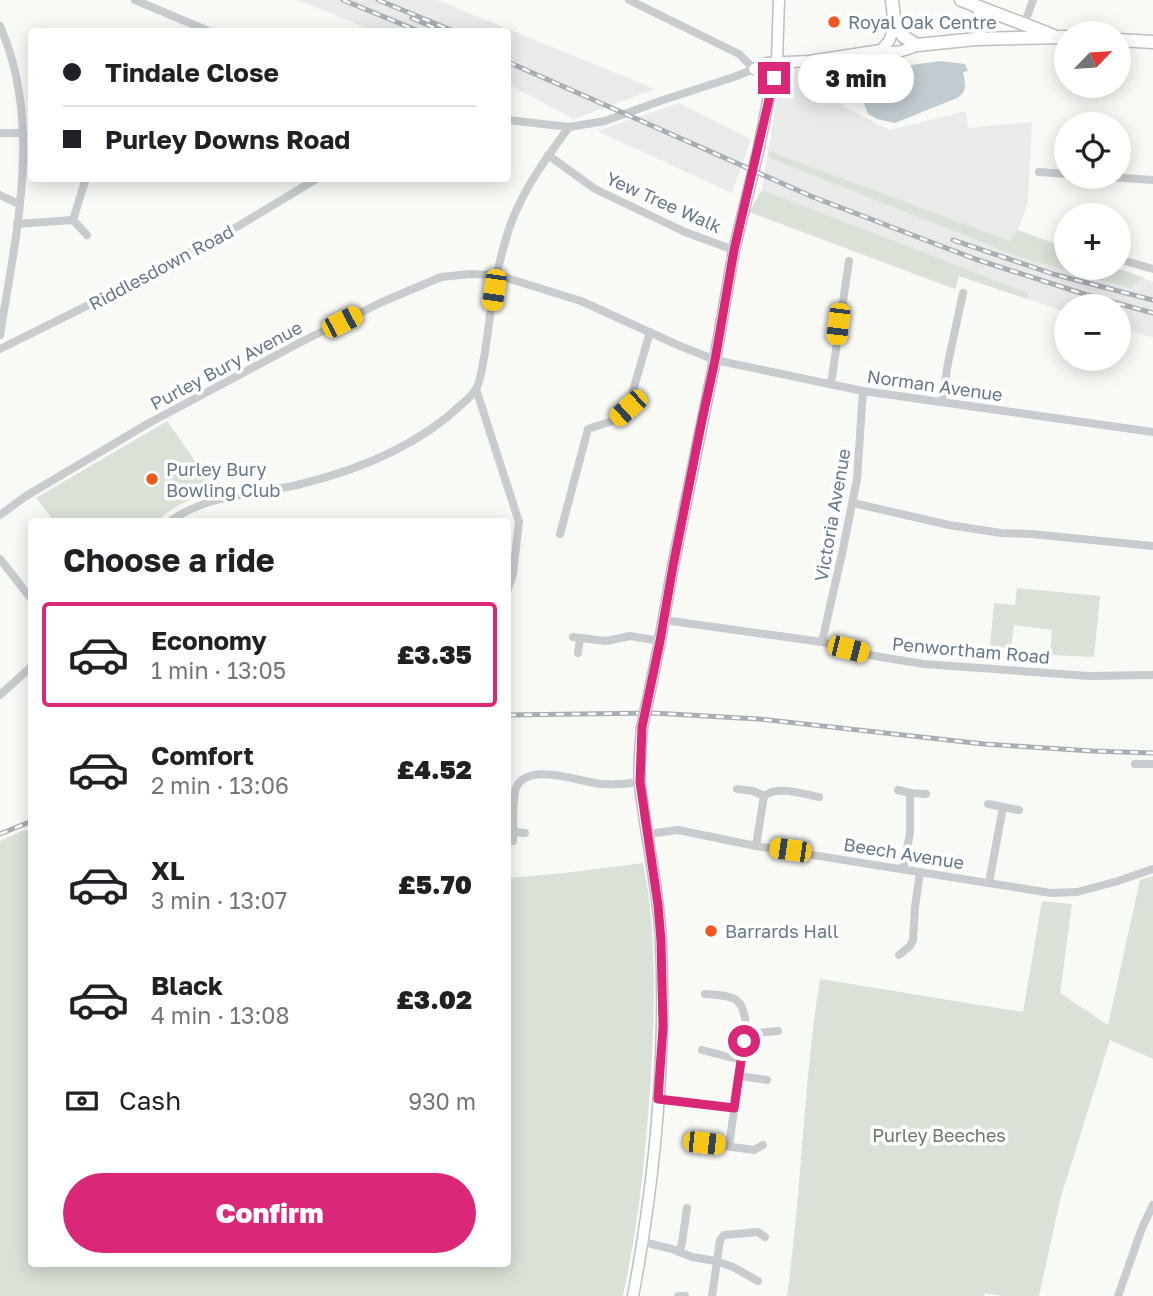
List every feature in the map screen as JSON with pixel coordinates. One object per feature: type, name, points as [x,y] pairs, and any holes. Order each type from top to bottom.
[{"type":"main road","points":[[961,0],[1054,35]]},
{"type":"main road","points":[[895,2],[895,26],[904,37],[917,45],[976,39],[1054,37]]},
{"type":"main road","points":[[976,39],[983,24],[978,8]]},
{"type":"main road","points":[[1131,41],[1153,43]]},
{"type":"street","points":[[135,0],[202,28]]},
{"type":"street","points":[[629,0],[739,54],[771,86]]},
{"type":"street","points":[[632,1296],[643,1242],[652,1169],[663,1027],[658,905],[640,782],[642,727],[715,360],[734,250],[778,62],[779,0]]},
{"type":"street","points":[[1024,25],[1033,0]]},
{"type":"street","points":[[0,26],[16,71],[23,133],[17,224],[0,335]]},
{"type":"street","points":[[881,50],[889,41],[895,26]]},
{"type":"street","points":[[511,120],[569,127],[605,121],[767,63],[809,61],[881,50],[909,50],[917,45]]},
{"type":"street","points":[[175,518],[207,502],[300,485],[369,462],[417,438],[454,412],[476,389],[481,375],[503,250],[517,208],[548,155],[569,127]]},
{"type":"street","points":[[0,134],[23,133]]},
{"type":"street","name":"Yew Tree Walk","points":[[548,155],[595,190],[685,232],[734,250]]},
{"type":"street","points":[[1039,172],[1054,173]]},
{"type":"street","points":[[1131,178],[1153,180]]},
{"type":"street","points":[[73,220],[85,182]]},
{"type":"street","name":"Riddlesdown Road","points":[[0,349],[131,284],[240,225],[311,182]]},
{"type":"street","points":[[0,195],[19,204]]},
{"type":"street","points":[[17,224],[73,220]]},
{"type":"street","points":[[73,220],[87,235]]},
{"type":"street","points":[[831,384],[849,261]]},
{"type":"street","points":[[1131,263],[1153,269]]},
{"type":"street","name":"Purley Bury Avenue","points":[[0,515],[26,496],[149,423],[301,342],[382,302],[441,277],[498,275],[581,301],[715,360]]},
{"type":"street","points":[[942,402],[962,293]]},
{"type":"street","points":[[560,534],[589,429],[615,420],[628,408],[650,332]]},
{"type":"street","name":"Norman Avenue","points":[[715,360],[863,391],[1153,432]]},
{"type":"street","points":[[476,389],[519,522],[511,580]]},
{"type":"street","name":"Victoria Avenue","points":[[822,642],[853,503],[860,450],[863,391]]},
{"type":"street","points":[[853,503],[1001,533],[1153,546]]},
{"type":"street","points":[[0,559],[28,595]]},
{"type":"street","name":"Penwortham Road","points":[[664,620],[822,642],[874,656],[924,664],[1089,676],[1153,675]]},
{"type":"street","points":[[578,653],[577,637],[608,640],[630,636],[660,641]]},
{"type":"street","points":[[0,695],[28,670]]},
{"type":"street","points":[[1135,764],[1153,764]]},
{"type":"street","points":[[524,833],[513,836],[517,787],[524,779],[534,775],[551,775],[600,784],[640,782]]},
{"type":"street","points":[[737,789],[757,792],[764,796]]},
{"type":"street","points":[[898,790],[926,794]]},
{"type":"street","points":[[764,796],[781,791],[819,797]]},
{"type":"street","points":[[903,869],[910,833],[910,793]]},
{"type":"street","points":[[756,845],[764,796]]},
{"type":"street","points":[[988,804],[1019,810]]},
{"type":"street","points":[[989,883],[1003,807]]},
{"type":"street","name":"Beech Avenue","points":[[648,834],[678,830],[1051,893],[1077,891],[1153,869]]},
{"type":"street","points":[[900,956],[913,940],[920,872]]},
{"type":"street","points":[[705,993],[737,999],[745,1014],[746,1025],[729,1146]]},
{"type":"street","points":[[744,1041],[757,1033],[778,1031]]},
{"type":"street","points":[[702,1050],[741,1060]]},
{"type":"street","points":[[739,1076],[767,1080]]},
{"type":"street","points":[[658,1099],[734,1108]]},
{"type":"street","points":[[694,1146],[704,1143],[754,1150],[763,1145]]},
{"type":"street","points":[[1118,1296],[1153,1205]]},
{"type":"street","points":[[679,1252],[687,1209]]},
{"type":"street","points":[[712,1296],[720,1240],[724,1235],[758,1232],[765,1237]]},
{"type":"street","points":[[643,1242],[692,1257],[716,1261],[741,1270],[758,1281]]},
{"type":"street","points":[[678,1296],[685,1296]]},
{"type":"shaded area","points":[[297,0],[437,0],[506,28],[367,28]]},
{"type":"shaded area","points":[[511,30],[655,89],[574,119],[511,86]]},
{"type":"shaded area","points":[[940,61],[965,64],[968,71],[963,72],[963,93],[957,98],[895,123],[868,114],[859,91],[848,86],[870,71]]},
{"type":"shaded area","points":[[836,63],[842,106],[890,130],[966,111],[968,128],[1032,122],[1028,203],[1018,230],[1054,244],[1054,280],[1131,280],[1131,273],[1153,282],[1153,337],[1131,331],[1131,294],[1054,294],[1054,308],[959,276],[955,289],[749,212],[762,190],[779,85],[791,69]]},
{"type":"shaded area","points":[[679,103],[751,139],[732,193],[597,131]]},
{"type":"green space","points":[[768,151],[1010,241],[1018,230],[1054,244],[1054,267],[1022,258],[770,158]]},
{"type":"green space","points":[[762,190],[1028,293],[1027,299],[959,276],[955,289],[749,212]]},
{"type":"green space","points":[[1131,273],[1144,278],[1130,288],[1101,280],[1131,280]]},
{"type":"green space","name":"Purley Bury Bowling Club","points":[[167,421],[216,491],[192,499],[161,518],[52,518],[36,498]]},
{"type":"green space","points":[[1017,588],[1100,596],[1094,657],[1050,655],[1052,630],[1014,625],[1011,648],[990,646],[994,603],[1015,605]]},
{"type":"green space","points":[[24,830],[28,831],[28,1267],[511,1267],[511,878],[643,863],[653,942],[652,1048],[641,1186],[623,1296],[0,1296],[0,841]]},
{"type":"green space","name":"Purley Beeches","points":[[1153,876],[1153,1059],[1110,1040],[1060,1200],[1039,1296],[985,1293],[984,1296],[787,1296],[820,979],[1023,1012],[1042,901],[1072,904],[1060,993],[1108,1025],[1140,880]]},
{"type":"railway","points":[[343,0],[411,28]]},
{"type":"railway","points":[[378,0],[446,28]]},
{"type":"railway","points":[[412,18],[435,28]]},
{"type":"railway","points":[[511,63],[813,197],[975,259],[1153,313]]},
{"type":"railway","points":[[953,240],[1053,274],[1153,300]]},
{"type":"railway","points":[[511,715],[653,713],[759,719],[984,744],[1153,753]]},
{"type":"railway","points":[[0,834],[28,823]]},
{"type":"place","name":"Royal Oak Centre","points":[[834,22]]},
{"type":"place","name":"Purley Bury Bowling Club","points":[[152,479]]},
{"type":"place","name":"Barrards Hall","points":[[711,931]]},
{"type":"route","points":[[744,1041],[734,1108],[658,1099],[663,1027],[661,941],[640,782],[642,727],[715,360],[734,250],[774,78]]}]
